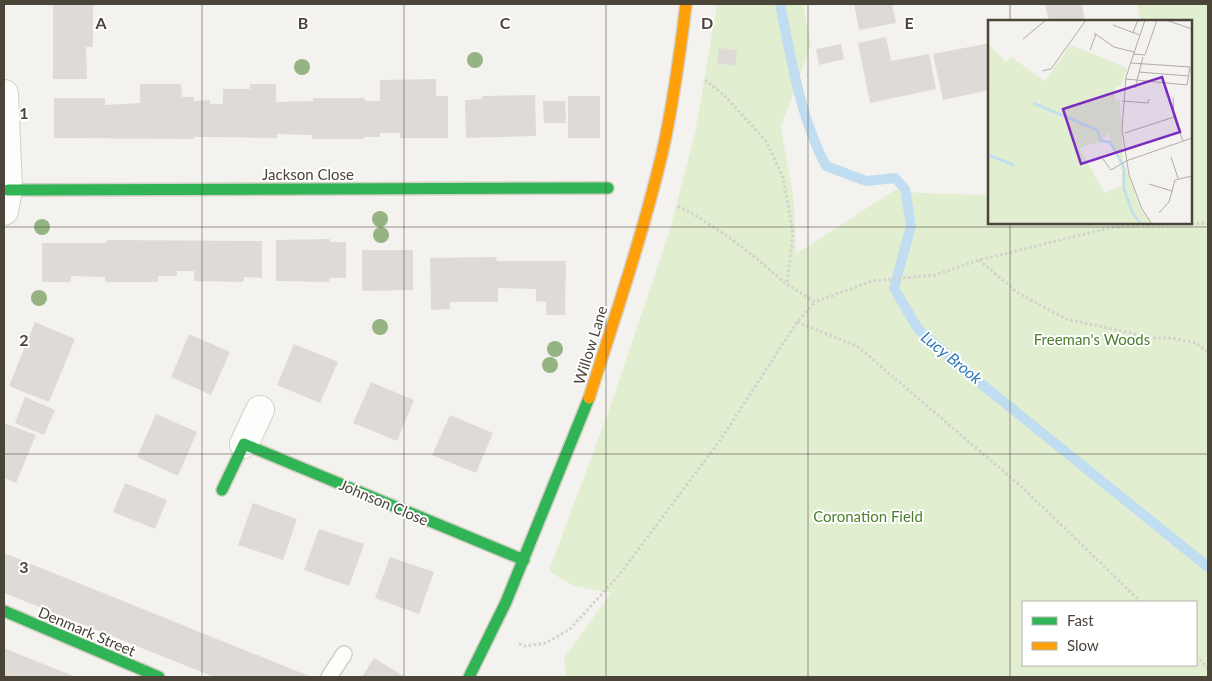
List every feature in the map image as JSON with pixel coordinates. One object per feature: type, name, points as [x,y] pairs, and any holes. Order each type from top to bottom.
[{"type":"street","name":"Willow Lane","points":[[469,677],[490,637],[524,560],[589,400],[637,246],[662,153],[679,58],[686,4]]},
{"type":"street","points":[[4,94],[6,201]]},
{"type":"street","name":"Jackson Close","points":[[6,201],[608,188]]},
{"type":"street","points":[[222,490],[260,410]]},
{"type":"street","name":"Johnson Close","points":[[244,444],[524,560]]},
{"type":"street","name":"Denmark Street","points":[[4,611],[159,677]]},
{"type":"lane","points":[[329,677],[344,654]]},
{"type":"path","points":[[702,77],[725,96],[766,141],[783,177],[793,234],[787,284]]},
{"type":"path","points":[[674,204],[712,225],[755,256],[787,284],[815,302]]},
{"type":"path","points":[[1192,224],[1208,223]]},
{"type":"path","points":[[490,637],[526,646],[546,643],[570,628],[620,574],[707,457],[797,322],[815,302],[872,281],[935,275],[978,260],[1114,227],[1184,224]]},
{"type":"path","points":[[978,260],[1018,293],[1066,319],[1153,338],[1172,338],[1196,343],[1208,352]]},
{"type":"path","points":[[797,322],[857,346],[1024,488],[1140,601]]},
{"type":"path","points":[[1197,657],[1208,668]]},
{"type":"green space","points":[[717,4],[803,4],[811,44],[781,127],[794,203],[796,254],[895,190],[920,193],[988,195],[988,224],[1192,224],[1192,20],[1141,20],[1137,4],[1208,4],[1208,677],[566,677],[564,658],[611,593],[573,586],[549,571],[609,410],[669,233],[695,134]]},
{"type":"building","points":[[53,4],[93,4],[93,47],[86,47],[87,79],[53,79]]},
{"type":"building","points":[[854,4],[892,4],[896,23],[859,30]]},
{"type":"building","points":[[1045,4],[1082,4],[1085,20],[1049,20]]},
{"type":"building","points":[[886,37],[891,61],[929,54],[936,89],[870,103],[858,43]]},
{"type":"building","points":[[988,43],[988,90],[943,100],[933,54]]},
{"type":"building","points":[[841,44],[844,59],[819,65],[816,49]]},
{"type":"building","points":[[719,48],[737,50],[735,66],[717,63]]},
{"type":"building","points":[[436,79],[436,96],[448,96],[448,138],[400,138],[400,133],[380,133],[380,137],[364,137],[364,139],[312,139],[312,135],[277,134],[277,138],[54,138],[54,98],[105,98],[105,105],[140,103],[140,84],[181,84],[182,97],[194,97],[194,101],[210,100],[210,104],[223,104],[223,89],[250,89],[250,84],[276,84],[276,102],[313,101],[313,98],[364,98],[365,101],[380,101],[380,80]]},
{"type":"building","points":[[535,95],[536,136],[466,138],[465,100],[482,99],[482,96]]},
{"type":"building","points":[[568,96],[600,96],[600,138],[568,138]]},
{"type":"building","points":[[543,101],[565,101],[566,123],[544,123]]},
{"type":"building","points":[[330,239],[330,242],[346,242],[346,278],[329,278],[329,282],[276,281],[276,240]]},
{"type":"building","points":[[106,240],[262,241],[262,278],[244,277],[243,282],[194,281],[194,271],[177,271],[177,276],[158,276],[158,282],[105,282],[105,277],[71,276],[71,282],[42,282],[42,243],[106,243]]},
{"type":"building","points":[[362,250],[413,250],[413,290],[362,291]]},
{"type":"building","points":[[497,257],[496,261],[566,261],[565,315],[546,315],[546,302],[536,301],[536,289],[498,288],[498,302],[450,302],[450,309],[431,310],[430,258]]},
{"type":"building","points":[[35,322],[75,339],[49,402],[9,386]]},
{"type":"building","points":[[189,334],[230,352],[211,395],[171,377]]},
{"type":"building","points":[[294,344],[338,362],[320,403],[277,385]]},
{"type":"building","points":[[371,382],[414,400],[397,441],[353,423]]},
{"type":"building","points":[[25,397],[55,410],[44,435],[15,423]]},
{"type":"building","points":[[156,414],[197,432],[178,476],[137,457]]},
{"type":"building","points":[[450,415],[493,433],[476,473],[432,455]]},
{"type":"building","points":[[4,423],[36,435],[16,483],[4,478]]},
{"type":"building","points":[[125,483],[167,500],[155,529],[113,512]]},
{"type":"building","points":[[253,503],[297,519],[283,560],[238,545]]},
{"type":"building","points":[[319,529],[364,544],[349,586],[304,570]]},
{"type":"building","points":[[4,553],[309,677],[214,677],[4,593]]},
{"type":"building","points":[[390,557],[434,572],[419,614],[375,598]]},
{"type":"building","points":[[4,648],[58,670],[77,677],[4,677]]},
{"type":"building","points":[[374,658],[405,677],[362,677]]},
{"type":"waterway","name":"Lucy Brook","points":[[780,4],[803,107],[809,128],[826,166],[866,181],[895,178],[905,189],[911,226],[894,288],[918,329],[974,378],[1208,567]]},
{"type":"traffic: fast","points":[[8,190],[608,188]]},
{"type":"traffic: fast","points":[[469,677],[506,602],[589,398]]},
{"type":"traffic: fast","points":[[222,490],[244,444],[524,560]]},
{"type":"traffic: fast","points":[[4,611],[159,677]]},
{"type":"traffic: slow","points":[[589,398],[637,246],[662,154],[670,117],[686,4]]},
{"type":"park label","name":"Freeman's Woods","points":[[1092,339]]},
{"type":"park label","name":"Coronation Field","points":[[868,516]]}]
